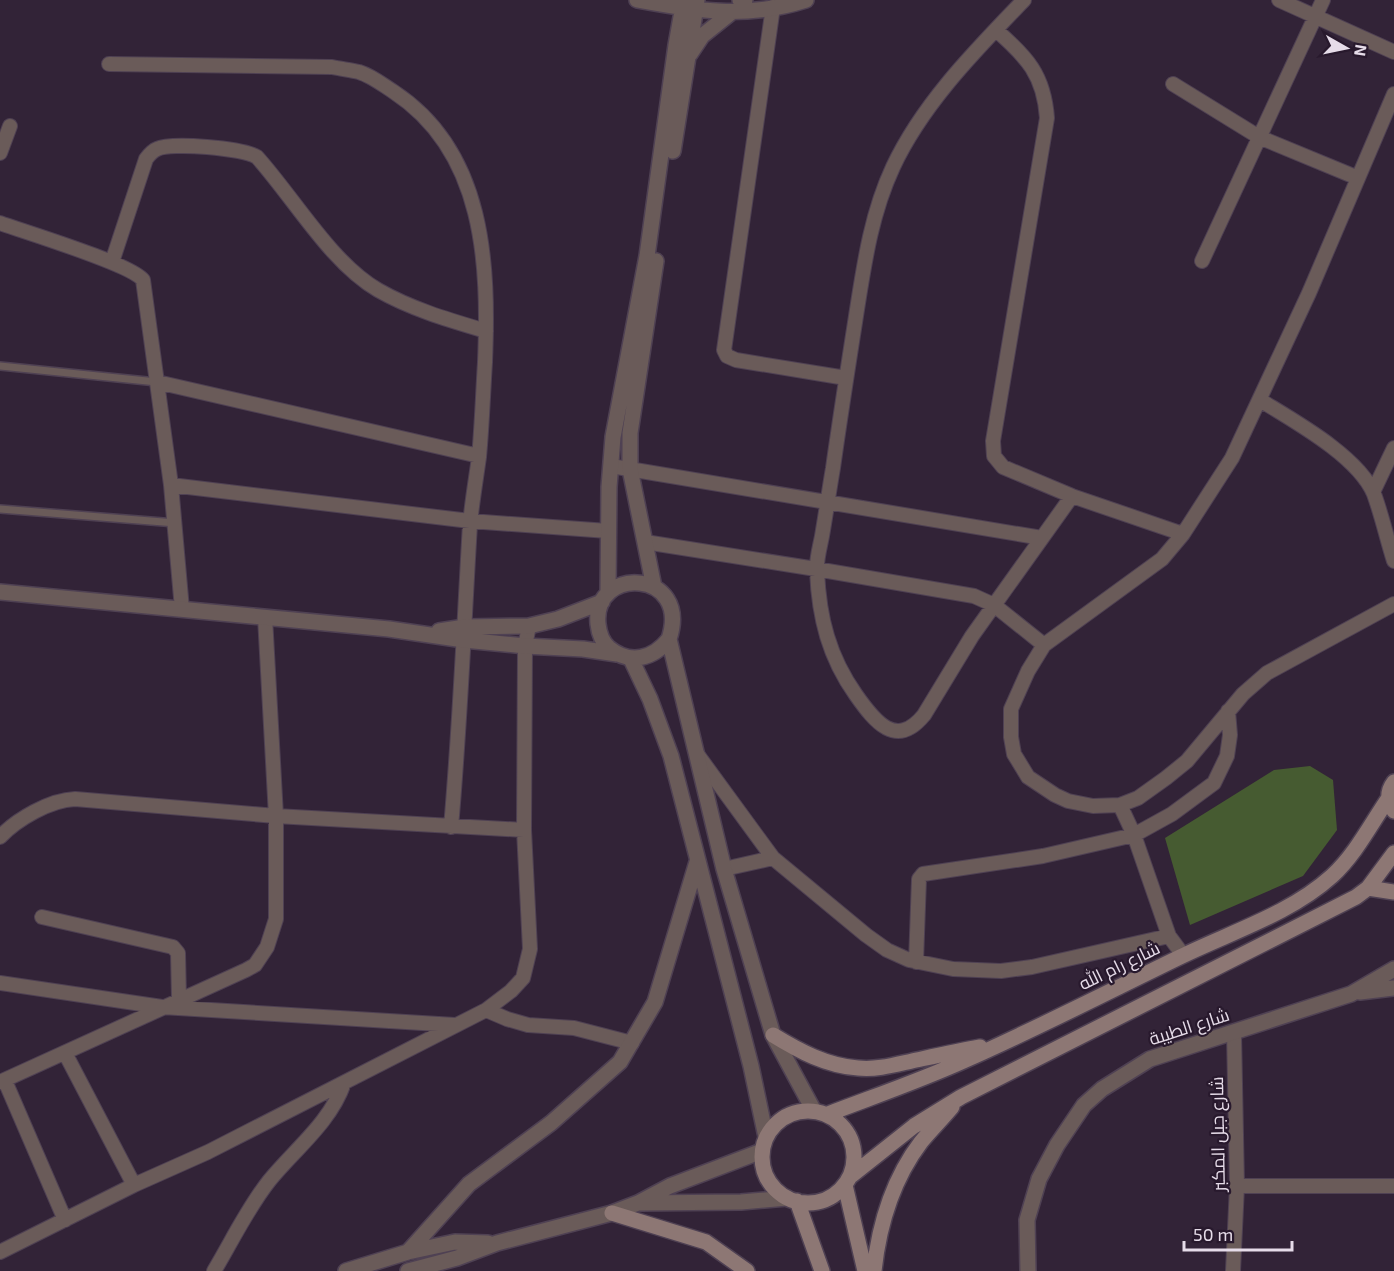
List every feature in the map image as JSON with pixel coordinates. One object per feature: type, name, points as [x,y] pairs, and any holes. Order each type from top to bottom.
[{"type":"main road","name":"شارع رام الله","points":[[821,1113],[965,1060],[1009,1040],[1264,918],[1318,887],[1344,864],[1391,805],[1390,787],[1394,782]]},
{"type":"main road","points":[[865,1271],[848,1181],[853,1158],[852,1143],[839,1122],[821,1113],[802,1112],[778,1123],[764,1144],[764,1169],[769,1180],[777,1190],[792,1200],[811,1202],[824,1199],[835,1194],[848,1181],[914,1126],[961,1097],[1339,908],[1368,888],[1394,853]]},
{"type":"main road","points":[[1368,888],[1394,892]]},
{"type":"main road","points":[[773,1035],[799,1051],[830,1063],[857,1068],[879,1068],[1009,1040]]},
{"type":"main road","points":[[874,1271],[877,1242],[885,1214],[905,1166],[921,1142],[961,1097]]},
{"type":"main road","points":[[792,1200],[822,1271]]},
{"type":"main road","points":[[612,1213],[706,1242],[747,1271]]},
{"type":"street","points":[[637,0],[657,4],[773,8],[806,0]]},
{"type":"street","points":[[687,59],[702,36],[745,0]]},
{"type":"street","points":[[1024,0],[972,56],[933,104],[905,144],[893,167],[867,246],[816,569],[825,634],[831,653],[851,688],[873,719],[887,728],[898,731],[907,731],[915,726],[972,636],[1072,496]]},
{"type":"street","points":[[1279,0],[1394,52]]},
{"type":"street","points":[[1202,261],[1323,0]]},
{"type":"street","points":[[657,4],[672,26],[676,45]]},
{"type":"street","points":[[408,1271],[457,1258],[497,1243],[612,1213],[764,1144],[751,1066],[671,756],[651,699],[624,656],[606,644],[599,631],[597,616],[605,598],[613,437],[647,256],[676,45],[690,5]]},
{"type":"street","points":[[654,587],[630,469],[630,434],[687,59],[690,5]]},
{"type":"street","points":[[773,8],[724,350],[727,356],[736,360],[846,378]]},
{"type":"street","points":[[996,30],[1023,53],[1035,70],[1045,98],[1047,118],[993,441],[994,456],[1003,467],[1072,496],[1183,534]]},
{"type":"street","points":[[109,64],[332,67],[359,72],[403,98],[423,115],[444,140],[462,172],[473,201],[479,227],[485,280],[486,331],[479,456],[470,521],[451,827]]},
{"type":"street","points":[[1173,84],[1259,137],[1358,178]]},
{"type":"street","points":[[1394,93],[1260,400],[1232,458],[1183,534],[1162,559],[1044,645],[1028,671],[1011,709],[1011,737],[1014,754],[1021,768],[1035,783],[1068,801],[1093,806],[1120,805],[1138,798],[1180,766],[1227,711],[1267,673],[1394,604]]},
{"type":"street","points":[[0,153],[10,126]]},
{"type":"street","points":[[112,262],[146,159],[151,153],[157,149],[174,146],[240,151],[257,157],[344,263],[362,279],[378,290],[430,314],[486,331]]},
{"type":"street","points":[[0,223],[112,262],[137,274],[143,280],[176,524],[182,609]]},
{"type":"street","points":[[156,381],[479,456]]},
{"type":"street","points":[[1260,400],[1316,435],[1353,465],[1373,492],[1394,561]]},
{"type":"street","points":[[1373,492],[1394,448]]},
{"type":"street","points":[[610,466],[1042,538]]},
{"type":"street","points":[[171,485],[470,521],[608,531]]},
{"type":"street","points":[[645,542],[974,596],[994,605],[1044,645]]},
{"type":"street","points":[[0,592],[427,633],[464,634],[529,626],[558,619],[605,598],[618,586],[630,582],[642,582],[654,587],[666,597],[672,610],[673,625],[669,639],[653,655],[642,658],[583,649],[525,646],[464,634]]},
{"type":"street","points":[[65,1220],[3,1082],[255,965],[267,947],[276,919],[276,816],[265,617]]},
{"type":"street","points":[[0,1252],[134,1185],[208,1152],[486,1010],[511,991],[523,978],[530,950],[524,830],[525,646],[529,626]]},
{"type":"street","points":[[669,639],[724,869],[773,1035],[821,1113]]},
{"type":"street","points":[[916,962],[920,879],[923,874],[1043,856],[1134,835],[1172,814],[1214,783],[1227,756],[1230,735],[1227,711]]},
{"type":"street","points":[[696,753],[773,858],[886,950],[916,962],[953,969],[1001,971],[1032,967],[1169,936]]},
{"type":"street","points":[[0,837],[18,823],[63,799],[276,816],[524,830]]},
{"type":"street","points":[[1120,805],[1134,835],[1169,936],[1183,955]]},
{"type":"street","points":[[724,869],[773,858]]},
{"type":"street","points":[[408,1252],[469,1184],[560,1115],[620,1062],[655,1002],[697,862]]},
{"type":"street","points":[[42,917],[173,946],[178,953],[179,999]]},
{"type":"street","name":"شارع الطيبة","points":[[1351,994],[1394,969]]},
{"type":"street","points":[[0,983],[162,1007],[456,1025]]},
{"type":"street","name":"شارع الطيبة","points":[[1028,1271],[1027,1220],[1039,1179],[1057,1145],[1084,1105],[1102,1089],[1150,1059],[1185,1046],[1234,1033],[1351,994],[1394,988]]},
{"type":"street","points":[[486,1010],[528,1025],[574,1028],[632,1042]]},
{"type":"street","name":"شارع جبل المكبر","points":[[1233,1271],[1237,1186],[1234,1033]]},
{"type":"street","points":[[65,1053],[134,1185]]},
{"type":"street","points":[[214,1271],[253,1202],[330,1113],[338,1101],[344,1083]]},
{"type":"street","points":[[1237,1186],[1394,1186]]},
{"type":"street","points":[[638,1203],[792,1200]]},
{"type":"street","points":[[346,1271],[408,1252],[455,1242],[497,1243]]},
{"type":"lane","points":[[0,366],[156,381]]},
{"type":"lane","points":[[0,509],[176,524]]},
{"type":"green space","points":[[1310,766],[1333,780],[1337,830],[1303,876],[1190,925],[1165,838],[1274,770]]}]
